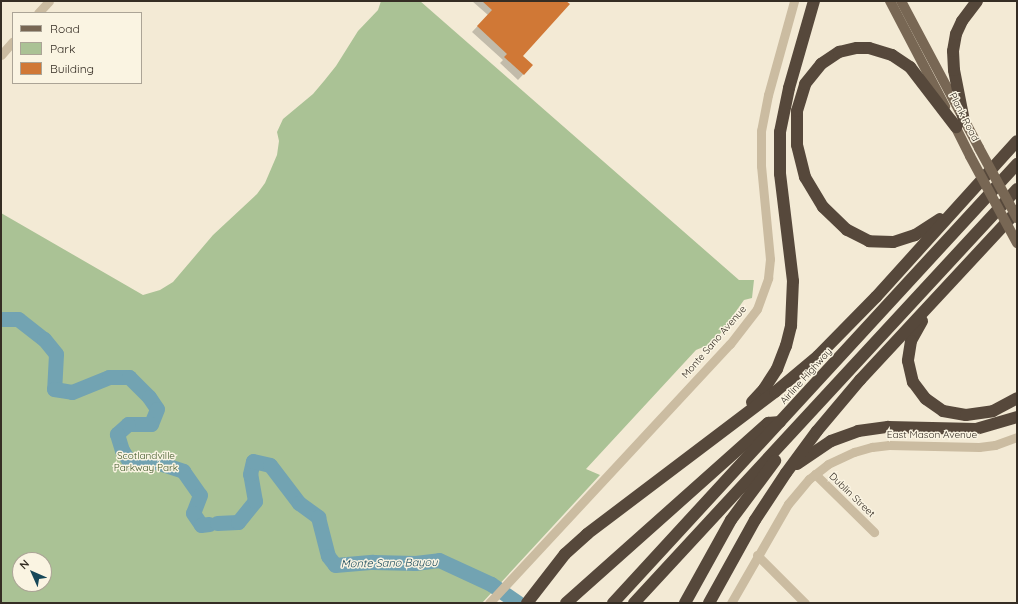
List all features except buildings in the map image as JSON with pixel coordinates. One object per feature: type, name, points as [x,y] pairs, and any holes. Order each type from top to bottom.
[{"type":"highway","points":[[744,415],[777,368],[786,346],[791,326],[794,281],[780,174],[780,132],[789,88],[814,1]]},
{"type":"highway","points":[[960,124],[954,70],[956,34],[962,21],[977,1]]},
{"type":"highway","points":[[954,209],[926,230],[904,240],[876,242],[857,236],[832,217],[812,191],[800,162],[796,127],[800,98],[805,84],[812,73],[826,59],[839,52],[864,47],[887,52],[910,67],[960,124]]},
{"type":"highway","points":[[527,603],[565,554],[592,530],[796,375],[842,332],[1017,141]]},
{"type":"highway","name":"Airline Highway","points":[[613,603],[1017,164]]},
{"type":"highway","points":[[634,603],[1017,189]]},
{"type":"highway","points":[[709,603],[748,532],[786,473],[838,405],[1017,212]]},
{"type":"highway","points":[[922,313],[922,321],[911,341],[908,361],[913,382],[926,400],[944,411],[966,416],[993,411],[1017,398]]},
{"type":"highway","points":[[684,603],[731,520],[770,468],[793,441],[817,405]]},
{"type":"highway","points":[[786,473],[823,445],[858,431],[888,427],[976,428],[1017,417]]},
{"type":"highway","points":[[567,602],[768,423],[781,421]]},
{"type":"main road","name":"Plank Road","points":[[890,1],[960,124],[979,148],[1017,218]]},
{"type":"main road","name":"Plank Road","points":[[901,1],[960,124],[970,156],[1017,243]]},
{"type":"street","points":[[39,12],[49,1]]},
{"type":"street","name":"Monte Sano Avenue","points":[[489,603],[730,344],[757,309],[768,278],[770,259],[761,166],[761,131],[768,95],[794,1]]},
{"type":"street","points":[[1,55],[12,42]]},
{"type":"street","name":"East Mason Avenue","points":[[731,603],[757,555],[788,504],[800,488],[815,474],[844,456],[872,447],[889,445],[979,447],[1017,437]]},
{"type":"street","name":"Dublin Street","points":[[815,474],[874,532]]},
{"type":"street","points":[[757,555],[805,603]]},
{"type":"green space","name":"Scotlandville Parkway Park","points":[[381,1],[420,1],[739,280],[754,280],[752,298],[744,300],[717,338],[712,339],[708,345],[696,350],[586,469],[600,475],[482,603],[1,603],[1,213],[143,295],[160,290],[173,282],[213,235],[257,194],[265,183],[277,155],[279,141],[277,132],[283,119],[313,94],[336,66],[358,31],[378,10]]},
{"type":"waterway","name":"Monte Sano Bayou","points":[[1,319],[18,319],[44,339],[56,354],[54,389],[72,392],[109,377],[129,377],[149,397],[157,409],[151,424],[128,424],[117,434],[122,450],[129,461],[150,460],[183,471],[200,495],[193,513],[201,525],[209,524]]},
{"type":"waterway","name":"Monte Sano Bayou","points":[[217,523],[238,522],[255,501],[250,474],[253,461],[270,465],[299,503],[318,517],[328,556],[335,565],[373,562],[415,563],[439,560],[491,584],[518,603]]}]
